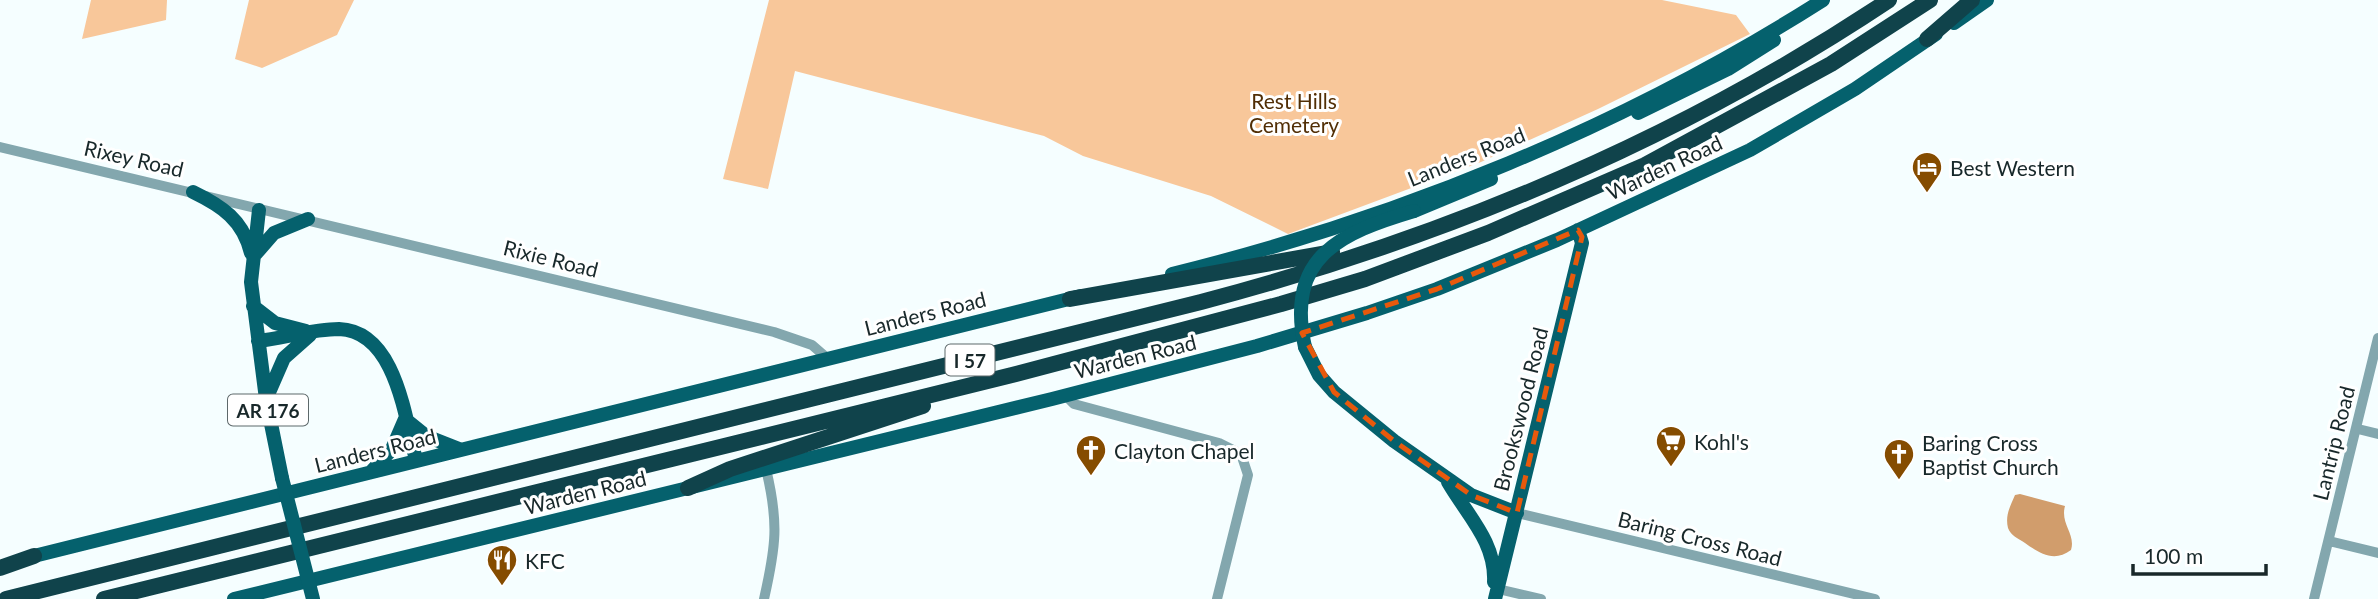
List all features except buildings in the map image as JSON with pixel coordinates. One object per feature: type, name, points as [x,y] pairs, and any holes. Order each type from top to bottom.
[{"type":"highway","name":"I 57","points":[[6,599],[1181,307],[1259,287],[1386,247],[1520,197],[1652,136],[1798,57],[1889,0]]},
{"type":"highway","name":"I 57","points":[[104,599],[1012,375],[1281,304],[1388,271],[1488,233],[1618,177],[1706,134],[1831,64],[1930,0]]},
{"type":"highway","points":[[1927,39],[1972,0]]},
{"type":"highway","points":[[1070,299],[1297,260],[1354,246],[1386,247]]},
{"type":"highway","points":[[688,488],[730,469],[1012,375]]},
{"type":"highway","points":[[0,567],[34,556]]},
{"type":"main road","name":"Landers Road","points":[[34,556],[1070,299],[1298,239],[1517,159],[1643,101],[1823,0]]},
{"type":"main road","name":"Warden Road","points":[[234,599],[252,597],[1065,395],[1346,320],[1437,289],[1578,230],[1749,150],[1855,89],[1987,0]]},
{"type":"main road","points":[[1517,513],[1471,495],[1446,478],[1334,392],[1319,375],[1306,347],[1300,321],[1305,286],[1317,261],[1338,239],[1363,226],[1414,211],[1660,104],[1772,42],[1803,13]]},
{"type":"main road","points":[[192,192],[229,213],[247,239],[252,258]]},
{"type":"main road","points":[[259,210],[252,258],[253,306],[258,341],[340,329],[353,332],[378,348],[394,377],[416,460]]},
{"type":"main road","points":[[252,258],[274,233],[308,219]]},
{"type":"main road","name":"Brookswood Road","points":[[1496,596],[1582,243],[1578,230]]},
{"type":"main road","points":[[253,306],[275,323],[314,333]]},
{"type":"main road","points":[[266,399],[284,358],[300,341],[314,333]]},
{"type":"main road","name":"AR 176","points":[[258,341],[266,399],[282,478],[313,599]]},
{"type":"main road","points":[[405,419],[426,436],[461,450]]},
{"type":"main road","points":[[370,472],[392,449],[405,419]]},
{"type":"main road","points":[[1446,478],[1488,542],[1495,566],[1496,596]]},
{"type":"street","name":"Rixey Road","points":[[0,147],[259,210]]},
{"type":"street","name":"Rixie Road","points":[[259,210],[308,219],[774,332],[812,345],[827,358]]},
{"type":"street","name":"Lantrip Road","points":[[2314,599],[2358,429],[2378,338]]},
{"type":"street","points":[[1065,395],[1074,404],[1219,443],[1241,454],[1248,475],[1217,599]]},
{"type":"street","points":[[2358,429],[2378,434]]},
{"type":"street","points":[[764,599],[776,538],[776,510],[766,470]]},
{"type":"street","name":"Baring Cross Road","points":[[1517,513],[1875,599]]},
{"type":"street","points":[[2329,541],[2378,552]]},
{"type":"street","points":[[1496,596],[1541,599]]},
{"type":"highlighted area","points":[[1578,230],[1582,237],[1517,513],[1471,495],[1394,441],[1334,392],[1302,333],[1437,289]]},
{"type":"green space","points":[[91,0],[167,0],[166,20],[82,39]]},
{"type":"green space","points":[[249,0],[354,0],[337,35],[262,68],[235,59]]},
{"type":"green space","name":"Rest Hills Cemetery","points":[[769,0],[1662,0],[1736,15],[1750,34],[1598,109],[1481,162],[1288,234],[1211,196],[1083,156],[1044,136],[795,71],[768,189],[723,179]]},
{"type":"shaded area","points":[[2015,495],[2065,506],[2071,550],[2059,556],[2047,555],[2011,533],[2007,523],[2008,515]]},
{"type":"place","name":"Best Western","points":[[1927,194]]},
{"type":"place","name":"Kohl's","points":[[1671,468]]},
{"type":"place","name":"Clayton Chapel","points":[[1091,477]]},
{"type":"place","name":"Baring Cross Baptist Church","points":[[1899,481]]},
{"type":"place","name":"KFC","points":[[502,587]]}]
